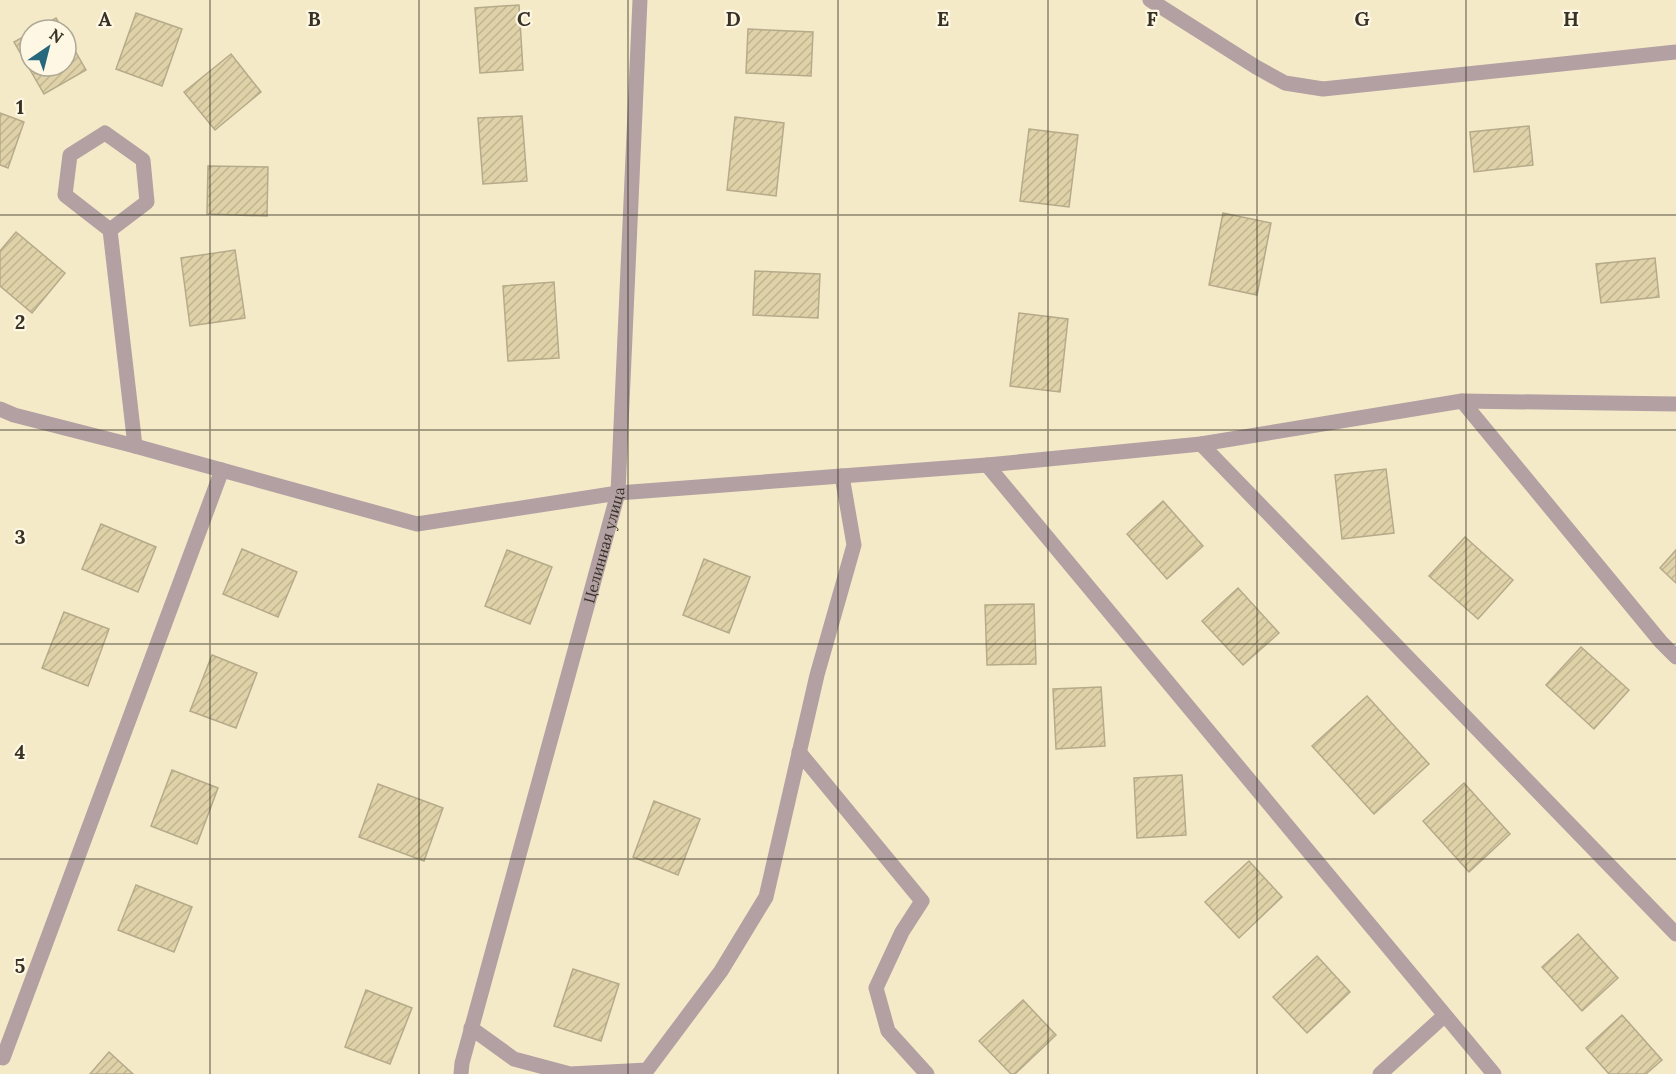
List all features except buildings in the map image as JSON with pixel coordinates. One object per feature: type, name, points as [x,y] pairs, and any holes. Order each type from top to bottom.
[{"type":"street","name":"Целинная улица","points":[[461,1074],[471,1028],[618,493],[640,0]]},
{"type":"street","points":[[1150,0],[1256,67],[1286,83],[1323,89],[1676,52]]},
{"type":"street","points":[[110,230],[147,202],[143,160],[105,133],[70,155],[65,195],[110,230],[135,446]]},
{"type":"street","points":[[0,409],[14,415],[417,524],[618,493],[987,465],[1201,444],[1462,401],[1676,404]]},
{"type":"street","points":[[1462,401],[1661,642],[1676,657]]},
{"type":"street","points":[[1201,444],[1676,934]]},
{"type":"street","points":[[987,465],[1494,1074]]},
{"type":"street","points":[[3,1058],[222,470]]},
{"type":"street","points":[[471,1028],[514,1059],[570,1074],[647,1070],[721,972],[766,897],[817,675],[854,545],[842,476]]},
{"type":"street","points":[[800,752],[922,901],[902,932],[876,988],[888,1031],[927,1074]]},
{"type":"street","points":[[1380,1074],[1444,1016]]}]
